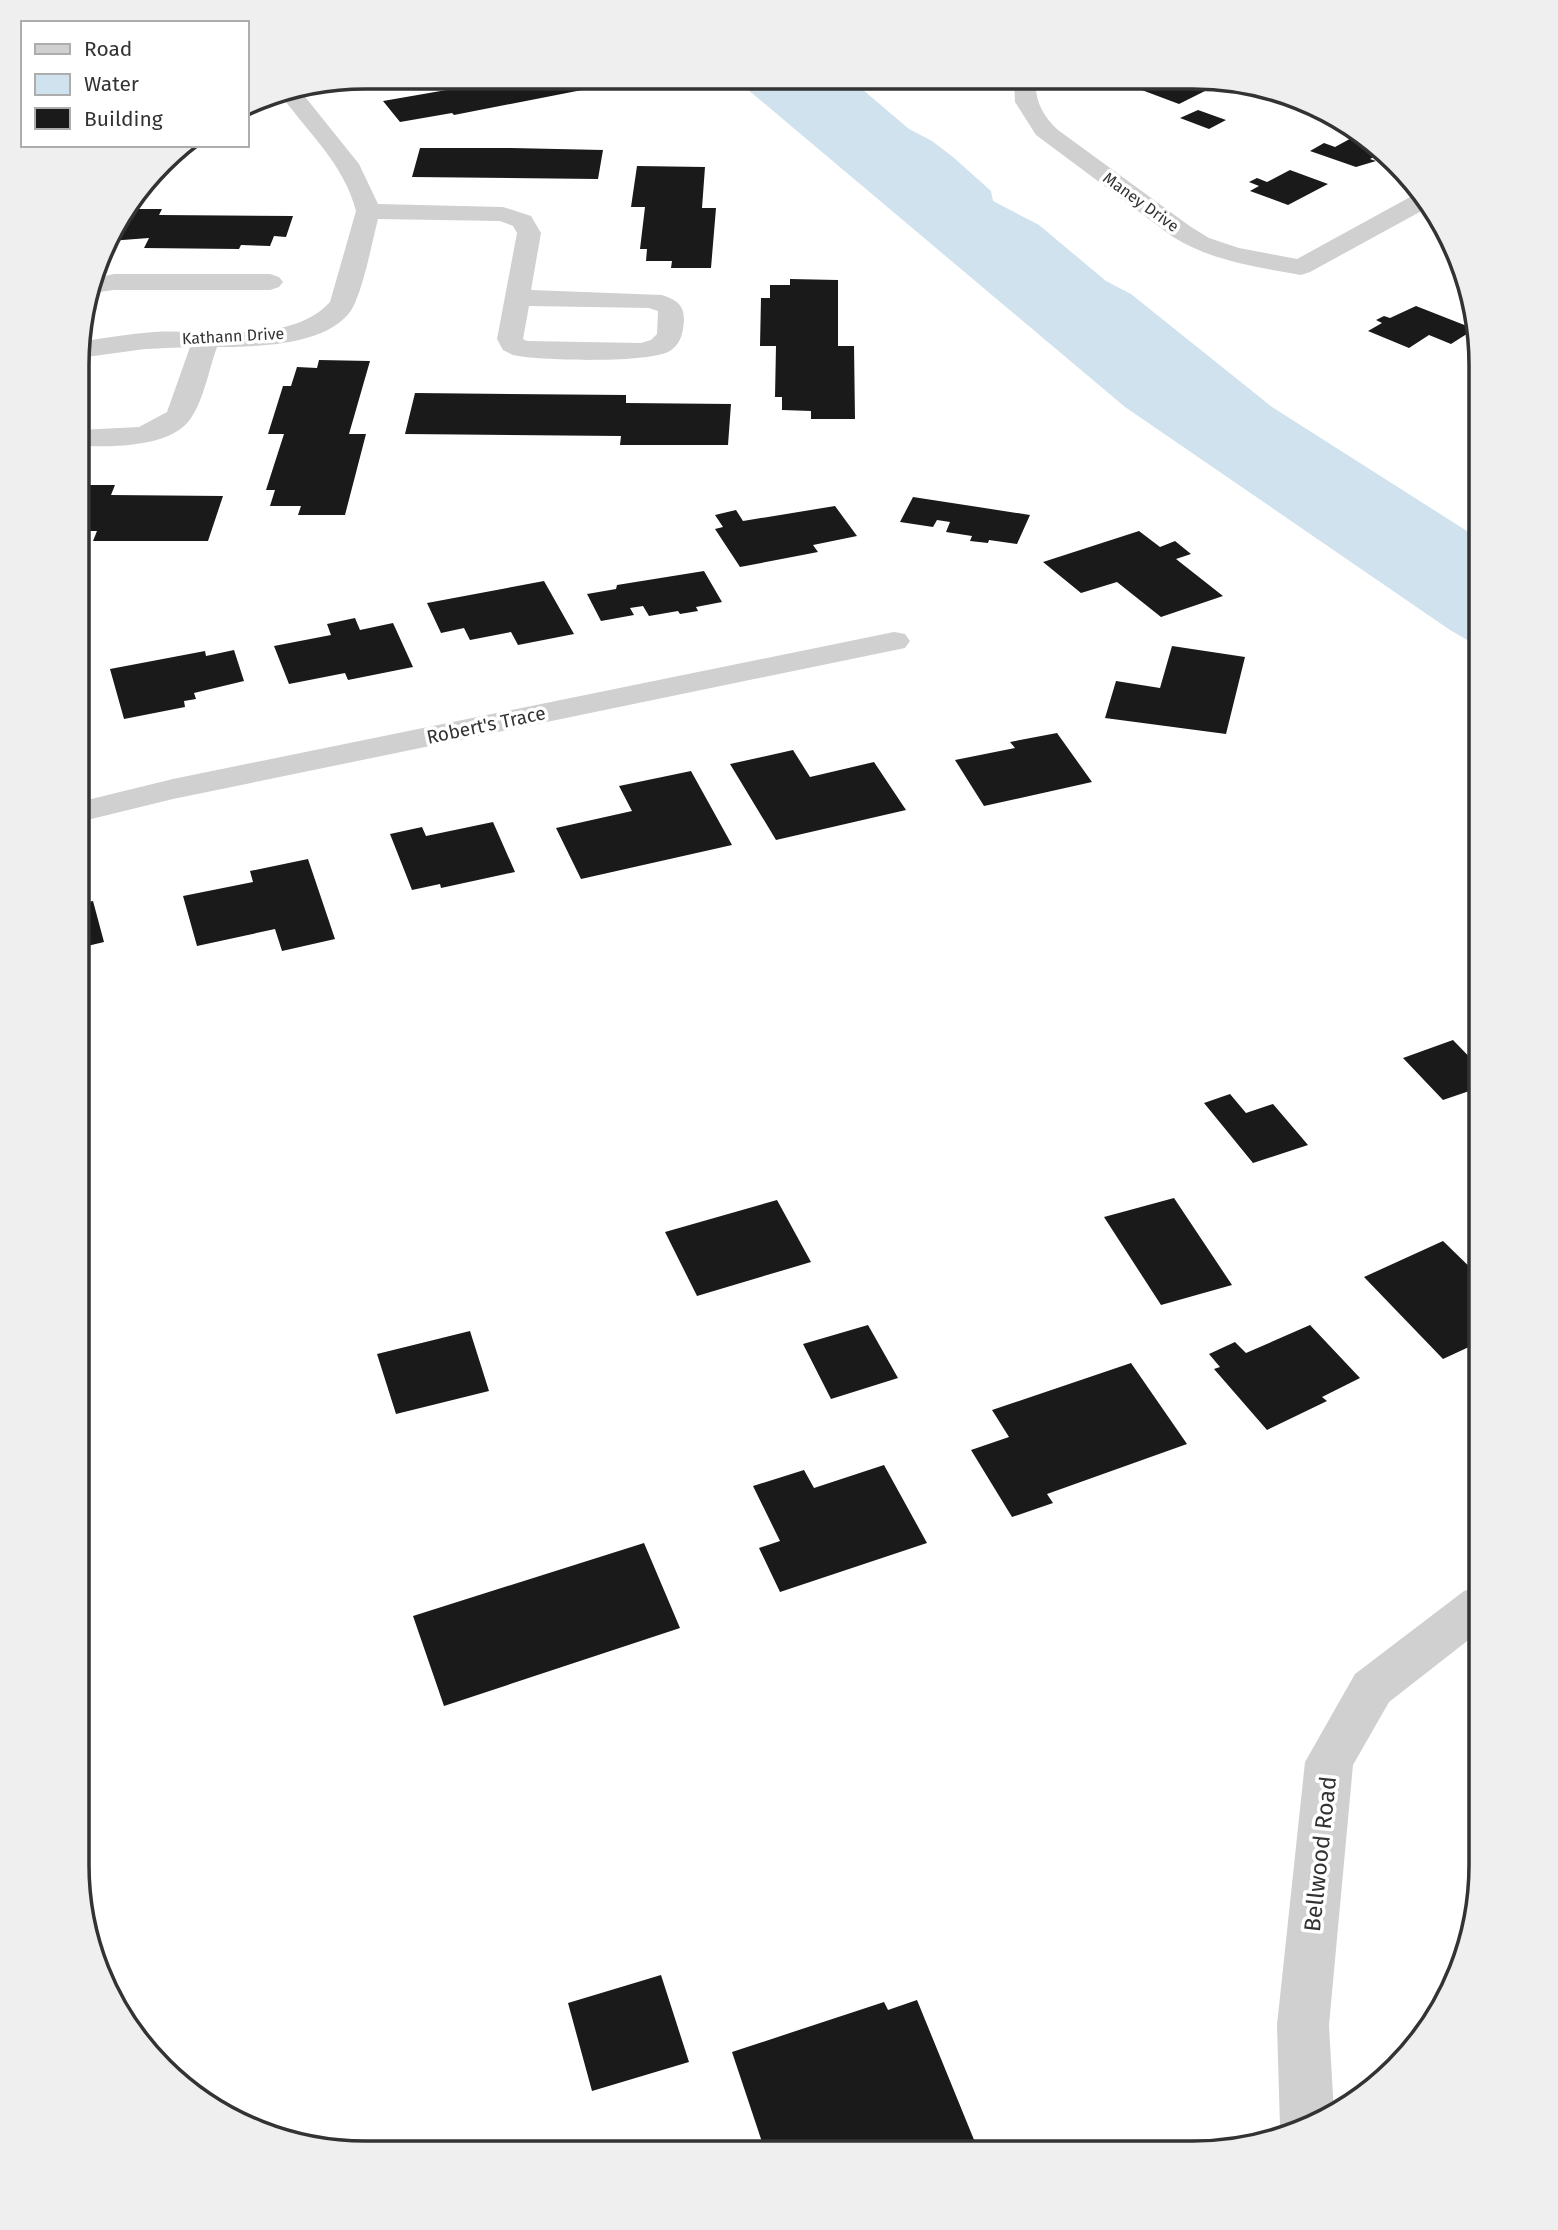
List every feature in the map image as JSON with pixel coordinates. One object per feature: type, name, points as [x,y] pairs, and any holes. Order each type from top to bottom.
[{"type":"street","name":"Maney Drive","points":[[1025,89],[1026,100],[1037,124],[1182,232],[1200,243],[1234,254],[1301,267],[1416,204]]},
{"type":"street","points":[[295,99],[362,187],[368,211],[503,214],[523,221],[529,233],[510,339],[512,344],[522,349],[640,351],[660,346],[670,336],[671,312],[668,306],[653,300],[519,298]]},
{"type":"street","name":"Kathann Drive","points":[[90,349],[155,340],[296,333],[312,328],[337,314],[342,304],[368,211]]},
{"type":"street","points":[[102,284],[114,282],[270,282]]},
{"type":"street","points":[[89,438],[132,437],[170,424],[179,416],[207,338]]},
{"type":"street","name":"Robert's Trace","points":[[89,810],[173,789],[894,641]]},
{"type":"street","name":"Bellwood Road","points":[[1307,2116],[1303,2025],[1329,1762],[1372,1688],[1469,1613]]},
{"type":"water","points":[[747,89],[862,89],[909,129],[932,141],[953,157],[991,191],[993,201],[1039,225],[1106,281],[1131,294],[1272,407],[1469,532],[1469,641],[1125,407]]},
{"type":"building","points":[[452,89],[582,90],[454,115],[452,113],[400,122],[383,101]]},
{"type":"building","points":[[1139,89],[1207,90],[1179,104]]},
{"type":"building","points":[[1198,110],[1226,120],[1209,129],[1180,118]]},
{"type":"building","points":[[1350,139],[1374,157],[1370,159],[1376,161],[1356,167],[1310,151],[1324,143],[1335,147]]},
{"type":"building","points":[[420,148],[603,150],[598,179],[412,177]]},
{"type":"building","points":[[637,166],[705,167],[702,208],[716,208],[711,268],[671,268],[672,261],[646,261],[647,249],[640,249],[645,207],[631,207]]},
{"type":"building","points":[[1290,170],[1328,184],[1288,205],[1250,191],[1259,186],[1249,182],[1257,178],[1267,182]]},
{"type":"building","points":[[138,209],[162,209],[159,215],[293,216],[286,237],[274,236],[270,246],[241,245],[239,249],[144,248],[149,238],[119,240]]},
{"type":"building","points":[[790,279],[838,280],[838,346],[854,346],[855,419],[811,419],[811,411],[782,410],[782,397],[775,397],[776,346],[760,346],[761,298],[770,298],[770,285],[790,285]]},
{"type":"building","points":[[1416,306],[1465,325],[1467,334],[1451,344],[1429,335],[1409,348],[1368,331],[1382,323],[1376,320],[1384,316],[1390,318]]},
{"type":"building","points":[[319,360],[370,361],[349,434],[366,434],[345,515],[298,515],[301,506],[270,506],[275,490],[266,490],[284,434],[268,434],[283,386],[291,386],[297,367],[317,368]]},
{"type":"building","points":[[415,393],[626,395],[626,403],[731,404],[728,445],[620,445],[621,436],[405,434]]},
{"type":"building","points":[[89,485],[115,485],[111,495],[223,496],[208,541],[93,541],[97,531],[89,531]]},
{"type":"building","points":[[913,497],[1030,515],[1017,544],[989,540],[988,543],[970,541],[972,536],[946,532],[950,522],[937,520],[933,527],[900,522]]},
{"type":"building","points":[[835,506],[857,536],[813,545],[818,552],[740,567],[715,529],[723,527],[715,515],[736,510],[743,521]]},
{"type":"building","points":[[1139,531],[1160,547],[1175,541],[1191,554],[1176,559],[1223,596],[1161,617],[1117,582],[1081,593],[1043,562]]},
{"type":"building","points":[[704,571],[722,602],[696,607],[698,611],[649,616],[643,606],[630,608],[634,615],[601,621],[587,594],[616,589],[617,585]]},
{"type":"building","points":[[544,581],[574,634],[518,645],[511,632],[470,640],[464,628],[441,633],[427,603]]},
{"type":"building","points":[[355,618],[360,630],[393,623],[413,667],[348,680],[345,673],[289,684],[274,646],[331,635],[327,624]]},
{"type":"building","points":[[1172,646],[1245,657],[1226,734],[1105,718],[1116,681],[1160,688]]},
{"type":"building","points":[[234,650],[244,681],[194,693],[196,699],[184,701],[185,707],[124,719],[110,669],[205,651],[206,656]]},
{"type":"building","points":[[1057,733],[1092,782],[984,806],[955,760],[1015,748],[1010,742]]},
{"type":"building","points":[[793,750],[810,777],[874,762],[906,810],[776,840],[730,764]]},
{"type":"building","points":[[691,771],[732,845],[581,879],[556,828],[632,811],[619,786]]},
{"type":"building","points":[[493,822],[515,872],[441,888],[440,884],[412,890],[390,834],[422,827],[426,836]]},
{"type":"building","points":[[308,859],[335,939],[282,951],[275,929],[197,946],[183,896],[253,882],[250,871]]},
{"type":"building","points":[[93,901],[104,942],[89,946],[89,902]]},
{"type":"building","points":[[1453,1040],[1469,1057],[1469,1091],[1443,1100],[1403,1058]]},
{"type":"building","points":[[1230,1094],[1246,1113],[1273,1104],[1308,1145],[1253,1163],[1204,1103]]},
{"type":"building","points":[[1174,1198],[1232,1285],[1161,1305],[1104,1217]]},
{"type":"building","points":[[777,1200],[811,1262],[697,1296],[665,1232]]},
{"type":"building","points":[[1443,1241],[1469,1266],[1469,1347],[1443,1359],[1364,1277]]},
{"type":"building","points":[[868,1325],[898,1378],[831,1399],[803,1344]]},
{"type":"building","points":[[1310,1325],[1360,1378],[1322,1397],[1327,1401],[1267,1430],[1214,1369],[1220,1367],[1209,1354],[1235,1342],[1246,1353]]},
{"type":"building","points":[[470,1331],[489,1391],[396,1414],[377,1354]]},
{"type":"building","points":[[1131,1363],[1187,1444],[1047,1494],[1053,1503],[1012,1517],[971,1450],[1009,1437],[992,1410]]},
{"type":"building","points":[[884,1465],[927,1543],[780,1592],[759,1548],[780,1541],[753,1486],[804,1470],[814,1488]]},
{"type":"building","points":[[644,1543],[680,1628],[444,1706],[413,1616]]},
{"type":"building","points":[[661,1975],[689,2062],[592,2091],[568,2003]]},
{"type":"building","points":[[917,2000],[975,2141],[762,2141],[732,2052],[884,2002],[888,2010]]}]
